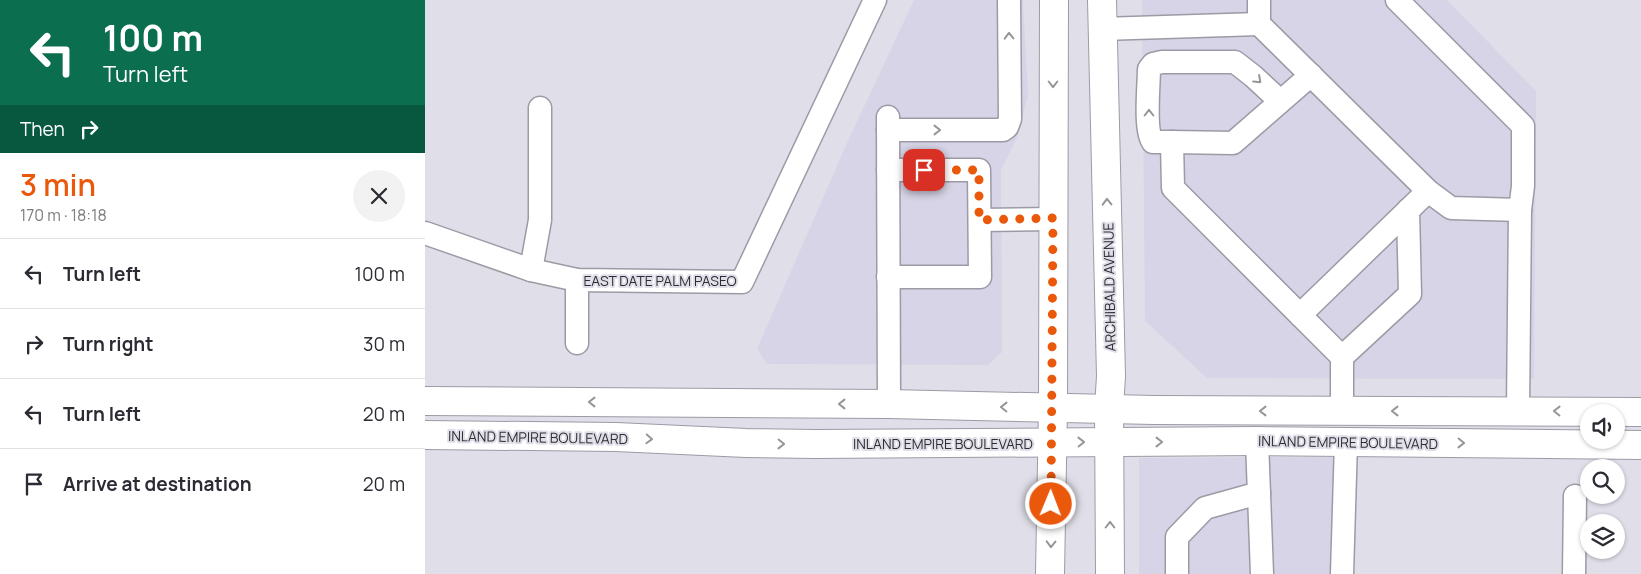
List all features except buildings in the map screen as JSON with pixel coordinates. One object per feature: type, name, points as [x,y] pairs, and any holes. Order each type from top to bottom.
[{"type":"main road","points":[[1050,574],[1053,407],[1054,0]]},
{"type":"main road","name":"ARCHIBALD AVENUE","points":[[1102,0],[1111,376],[1109,408],[1110,574]]},
{"type":"main road","points":[[425,401],[889,404],[1154,410],[1641,412]]},
{"type":"main road","name":"INLAND EMPIRE BOULEVARD","points":[[425,435],[616,437],[816,444],[1257,441],[1641,445]]},
{"type":"lane","name":"EAST DATE PALM PASEO","points":[[425,233],[531,270],[577,280],[743,282],[875,0]]},
{"type":"lane","points":[[889,404],[888,123],[1003,130],[1007,127],[1010,119],[1009,0]]},
{"type":"lane","points":[[1259,0],[1259,24],[1428,191],[1451,208],[1520,210]]},
{"type":"lane","points":[[1397,0],[1523,126],[1523,186],[1520,210],[1518,410]]},
{"type":"lane","points":[[1102,28],[1259,24]]},
{"type":"lane","points":[[1280,101],[1235,62],[1162,62],[1153,64],[1149,69],[1149,127],[1153,142],[1233,143],[1311,75]]},
{"type":"lane","points":[[531,270],[540,220],[540,108]]},
{"type":"lane","points":[[1173,142],[1173,188],[1342,357],[1342,411]]},
{"type":"lane","points":[[888,170],[979,170],[980,277],[889,277]]},
{"type":"lane","points":[[1300,315],[1428,191]]},
{"type":"lane","points":[[1342,357],[1409,294],[1408,210]]},
{"type":"lane","points":[[979,220],[1053,218]]},
{"type":"lane","points":[[577,280],[577,344]]},
{"type":"lane","points":[[1257,441],[1262,574]]},
{"type":"lane","points":[[1342,574],[1346,442]]},
{"type":"lane","points":[[1177,574],[1177,537],[1205,508],[1259,492]]},
{"type":"lane","points":[[1574,574],[1575,496]]},
{"type":"shaded area","points":[[914,0],[1023,0],[1028,95],[1017,138],[1001,170],[1002,352],[988,365],[767,364],[757,349],[847,143]]},
{"type":"shaded area","points":[[1142,0],[1447,0],[1536,91],[1534,379],[1207,378],[1145,321]]},
{"type":"shaded area","points":[[1337,457],[1336,574],[1139,574],[1139,458]]},
{"type":"route","points":[[924,170],[979,170],[979,220],[1053,218],[1051,504]]}]
